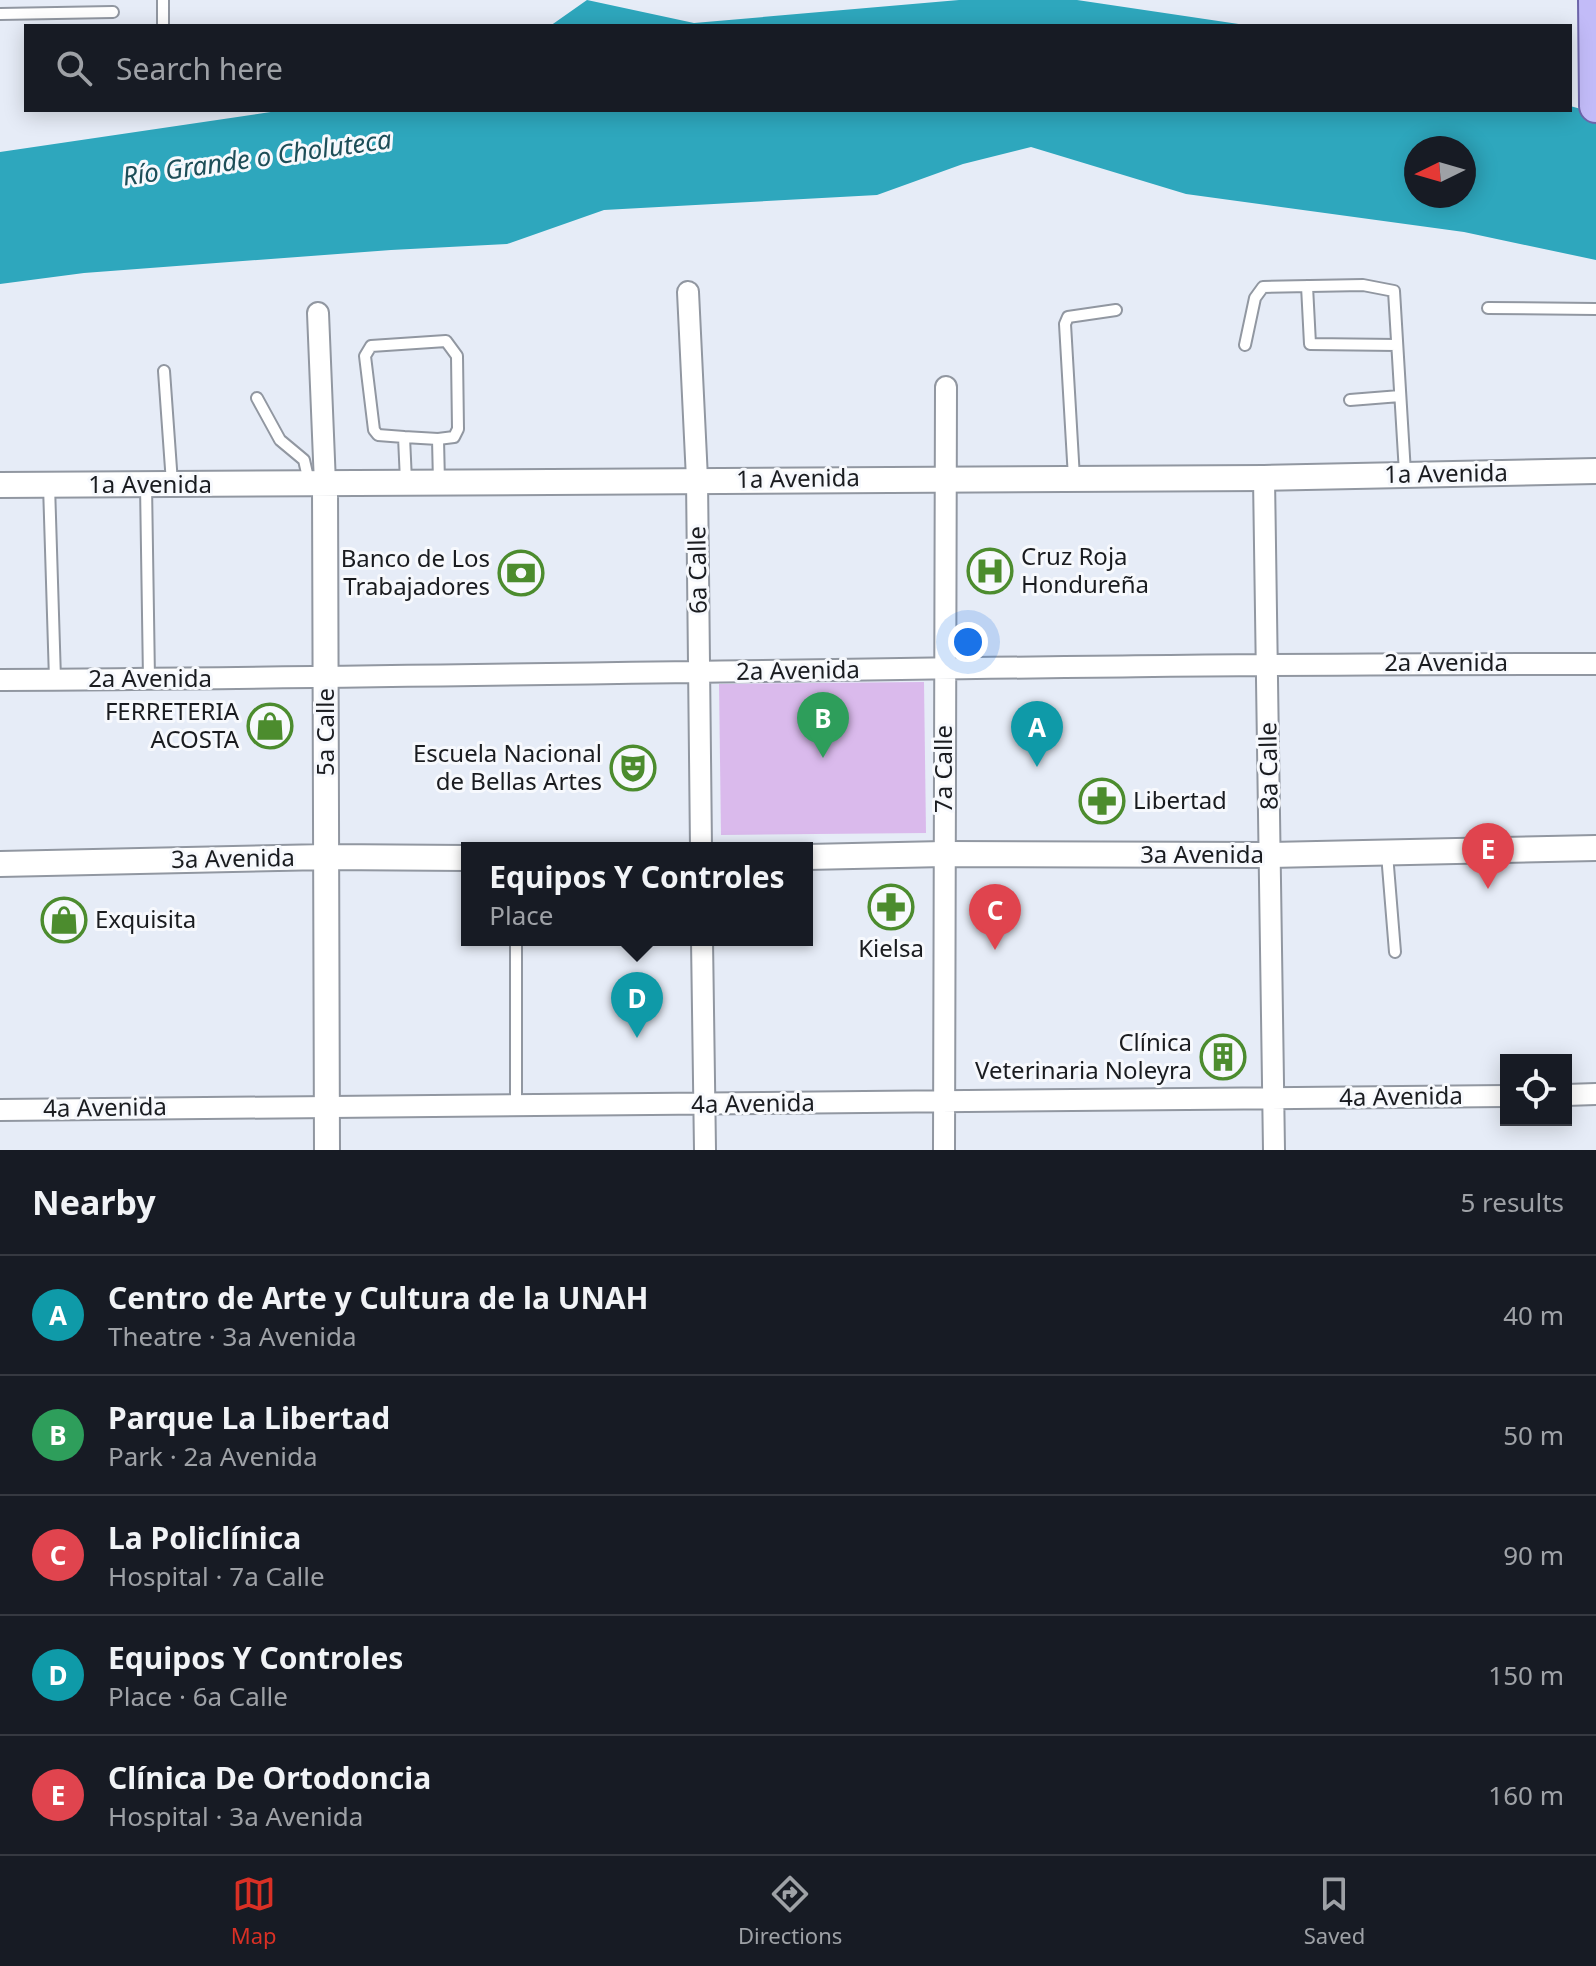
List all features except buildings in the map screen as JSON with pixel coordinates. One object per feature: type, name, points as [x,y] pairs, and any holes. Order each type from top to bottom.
[{"type":"main road","points":[[1586,0],[1594,46]]},
{"type":"main road","points":[[1595,0],[1596,106]]},
{"type":"street","name":"6a Calle","points":[[688,292],[697,479],[701,842]]},
{"type":"street","name":"5a Calle","points":[[318,313],[317,484],[326,678],[327,1150]]},
{"type":"street","name":"7a Calle","points":[[944,1150],[946,387]]},
{"type":"street","name":"1a Avenida","points":[[0,485],[944,477],[1264,478],[1596,471]]},
{"type":"street","name":"8a Calle","points":[[1264,478],[1274,1150]]},
{"type":"street","name":"2a Avenida","points":[[0,680],[699,674],[1268,663],[1596,664]]},
{"type":"street","name":"3a Avenida","points":[[813,857],[1270,855],[1596,848]]},
{"type":"street","name":"3a Avenida","points":[[0,864],[326,857],[461,858]]},
{"type":"street","points":[[702,946],[705,1150]]},
{"type":"street","points":[[1572,1095],[1596,1094]]},
{"type":"street","name":"4a Avenida","points":[[0,1110],[1500,1096]]},
{"type":"lane","points":[[163,0],[163,24]]},
{"type":"lane","points":[[0,14],[113,12]]},
{"type":"lane","points":[[1245,345],[1255,298],[1263,287],[1363,285],[1394,291],[1405,475]]},
{"type":"lane","points":[[1307,286],[1310,344],[1397,345]]},
{"type":"lane","points":[[1488,308],[1596,309]]},
{"type":"lane","points":[[1074,478],[1065,324],[1068,317],[1116,310]]},
{"type":"lane","points":[[446,341],[457,356],[458,429],[454,437],[404,437],[378,435],[374,430],[365,356],[371,346],[446,341]]},
{"type":"lane","points":[[164,371],[172,485]]},
{"type":"lane","points":[[1350,400],[1400,396]]},
{"type":"lane","points":[[257,398],[280,440],[304,460],[317,484]]},
{"type":"lane","points":[[404,437],[406,483]]},
{"type":"lane","points":[[438,439],[439,483]]},
{"type":"lane","points":[[49,485],[55,679]]},
{"type":"lane","points":[[146,485],[149,679]]},
{"type":"lane","points":[[1387,852],[1395,952]]},
{"type":"lane","points":[[516,946],[516,1106]]},
{"type":"shaded area","points":[[924,682],[926,833],[721,835],[719,684]]},
{"type":"water","points":[[587,0],[694,23],[959,0],[1077,0],[1239,24],[553,24]]},
{"type":"water","name":"Río Grande o Choluteca","points":[[1572,107],[1596,113],[1596,260],[1464,232],[1186,194],[1031,147],[963,164],[877,195],[604,210],[507,244],[84,273],[0,284],[0,152],[270,112],[1572,112]]},
{"type":"place","name":"Cruz Roja Hondureña","points":[[990,571]]},
{"type":"place","name":"Banco de Los Trabajadores","points":[[521,573]]},
{"type":"place","name":"FERRETERIA ACOSTA","points":[[270,726]]},
{"type":"place","name":"Parque La Libertad","points":[[823,758]]},
{"type":"place","name":"Centro de Arte y Cultura de la UNAH","points":[[1037,767]]},
{"type":"place","name":"Escuela Nacional de Bellas Artes","points":[[633,768]]},
{"type":"place","name":"Libertad","points":[[1102,801]]},
{"type":"place","name":"Clínica De Ortodoncia","points":[[1488,889]]},
{"type":"place","name":"Kielsa","points":[[891,907]]},
{"type":"place","name":"Exquisita","points":[[64,920]]},
{"type":"place","name":"La Policlínica","points":[[995,950]]},
{"type":"place","name":"Equipos Y Controles","points":[[637,1038]]},
{"type":"place","name":"Clínica Veterinaria Noleyra","points":[[1223,1057]]}]
